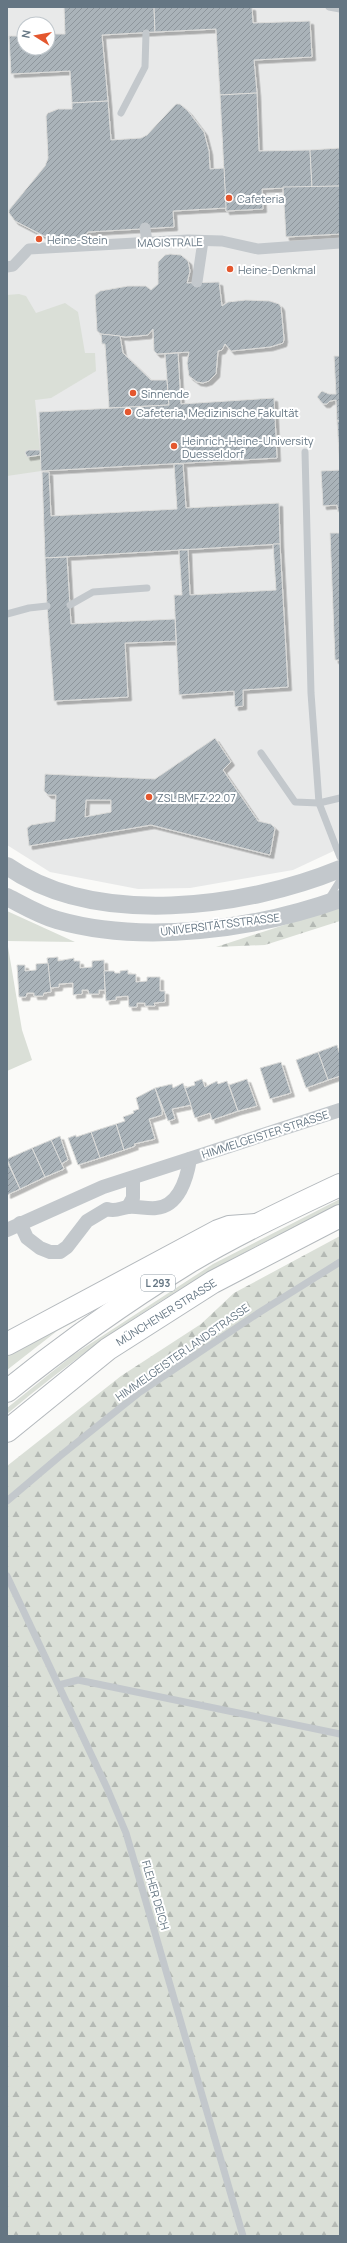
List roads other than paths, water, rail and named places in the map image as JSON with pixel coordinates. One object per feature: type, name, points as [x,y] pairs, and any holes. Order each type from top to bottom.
[{"type":"highway","name":"L 293","points":[[7,1391],[64,1345],[189,1262],[256,1225],[340,1185]]},
{"type":"highway","name":"MÜNCHENER STRASSE","points":[[7,1431],[108,1349],[213,1282],[340,1216]]},
{"type":"highway","points":[[7,1344],[218,1231],[235,1226],[256,1225]]},
{"type":"street","points":[[145,228],[147,242]]},
{"type":"street","points":[[197,282],[210,238]]},
{"type":"street","name":"MAGISTRALE","points":[[7,267],[13,266],[29,249],[210,238],[258,249],[340,243]]},
{"type":"street","name":"UNIVERSITÄTSSTRASSE","points":[[7,866],[40,884],[63,893],[117,904],[167,906],[207,903],[276,890],[340,869]]},
{"type":"street","name":"UNIVERSITÄTSSTRASSE","points":[[7,897],[56,919],[85,927],[145,932],[171,932],[275,919],[333,901]]},
{"type":"street","name":"HIMMELGEISTER STRASSE","points":[[7,1230],[103,1187],[340,1110]]},
{"type":"street","name":"HIMMELGEISTER STRASSE","points":[[20,1223],[27,1238],[40,1248],[50,1252],[60,1252],[67,1247],[87,1221],[107,1209],[113,1211],[128,1207],[157,1208],[166,1206],[173,1201],[187,1174],[190,1159]]},
{"type":"street","points":[[128,1207],[133,1198],[132,1178]]},
{"type":"street","points":[[103,1187],[103,1202],[107,1209]]},
{"type":"lane","points":[[329,7],[340,9]]},
{"type":"lane","points":[[121,113],[145,67],[146,33]]},
{"type":"lane","points":[[305,452],[311,693],[319,803],[340,857]]},
{"type":"lane","points":[[70,605],[93,592],[147,588]]},
{"type":"lane","points":[[7,614],[29,608],[47,606]]},
{"type":"lane","points":[[260,753],[295,802],[319,803],[340,798]]},
{"type":"lane","points":[[333,901],[340,880]]},
{"type":"lane","name":"HIMMELGEISTER LANDSTRASSE","points":[[7,1501],[60,1456],[140,1392],[260,1312],[340,1262]]},
{"type":"lane","name":"FLEHER DEICH","points":[[7,1576],[108,1788],[126,1833],[243,2236]]},
{"type":"lane","points":[[59,1685],[78,1680],[340,1734]]},
{"type":"place","name":"Cafeteria","points":[[229,198]]},
{"type":"place","name":"Heine-Stein","points":[[39,239]]},
{"type":"place","name":"Heine-Denkmal","points":[[230,269]]},
{"type":"place","name":"Sinnende","points":[[133,393]]},
{"type":"place","name":"Cafeteria, Medizinische Fakultät","points":[[128,412]]},
{"type":"place","name":"Heinrich-Heine-University Duesseldorf","points":[[174,446]]},
{"type":"place","name":"ZSL BMFZ 22.07","points":[[149,797]]}]
